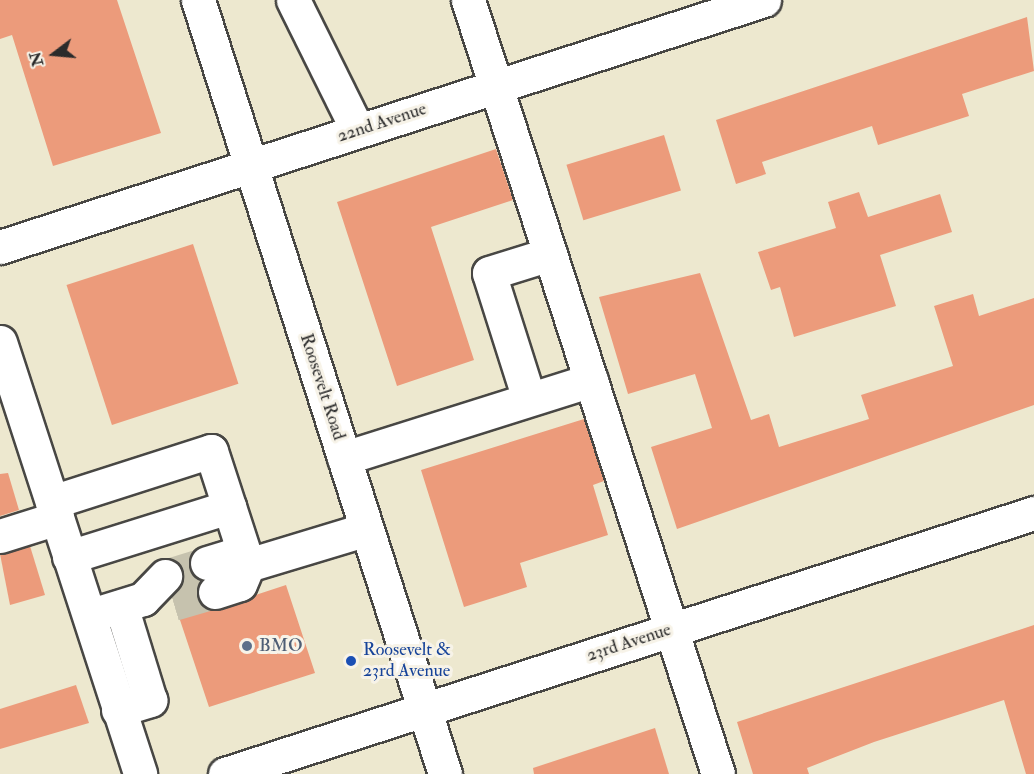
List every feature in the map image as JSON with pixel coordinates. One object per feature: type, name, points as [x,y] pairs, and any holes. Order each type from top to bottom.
[{"type":"street","name":"Roosevelt Road","points":[[198,0],[446,774]]},
{"type":"street","points":[[293,0],[358,131]]},
{"type":"street","points":[[468,0],[718,774]]},
{"type":"street","name":"22nd Avenue","points":[[0,247],[764,0]]},
{"type":"street","points":[[529,399],[489,273],[550,254]]},
{"type":"street","points":[[0,342],[140,774]]},
{"type":"street","points":[[344,458],[591,380]]},
{"type":"street","points":[[0,536],[54,510],[211,451],[248,565],[240,584],[211,577]]},
{"type":"street","points":[[69,557],[230,507]]},
{"type":"street","name":"23rd Avenue","points":[[225,774],[1034,513]]},
{"type":"street","points":[[248,565],[367,528]]},
{"type":"street","points":[[88,616],[155,595],[150,700],[118,710]]},
{"type":"building","points":[[0,0],[117,0],[161,133],[53,166],[12,35],[0,39]]},
{"type":"building","points":[[1027,17],[1034,71],[962,94],[969,116],[878,145],[872,126],[762,162],[766,174],[736,184],[716,120]]},
{"type":"building","points":[[664,135],[681,190],[583,220],[566,165]]},
{"type":"building","points":[[496,149],[513,200],[431,227],[474,360],[397,386],[337,202]]},
{"type":"building","points":[[859,192],[868,217],[940,194],[952,232],[880,255],[896,306],[794,337],[780,287],[771,290],[758,252],[836,228],[828,202]]},
{"type":"building","points":[[193,244],[238,384],[112,425],[67,285]]},
{"type":"building","points":[[700,273],[751,420],[769,414],[779,447],[869,419],[861,395],[953,366],[934,306],[973,294],[979,316],[1034,298],[1034,405],[677,529],[651,447],[712,428],[695,374],[628,394],[599,297]]},
{"type":"building","points":[[584,419],[604,481],[593,485],[608,535],[520,563],[527,587],[464,607],[421,470]]},
{"type":"building","points":[[8,473],[19,510],[0,516],[0,474]]},
{"type":"building","points":[[30,546],[45,595],[10,605],[0,554]]},
{"type":"building","name":"BMO","points":[[190,555],[189,569],[201,580],[197,598],[210,610],[286,585],[315,673],[209,707],[172,596],[183,580],[175,561]]},
{"type":"building","points":[[1034,625],[1034,774],[1026,774],[1004,700],[874,742],[807,768],[809,774],[753,774],[737,722]]},
{"type":"building","points":[[76,685],[89,723],[0,749],[0,709]]},
{"type":"building","points":[[655,728],[669,774],[534,774],[533,768]]},
{"type":"tunnel","points":[[165,576],[207,563]]},
{"type":"tunnel","points":[[174,604],[215,592]]},
{"type":"place","name":"BMO","points":[[247,646]]},
{"type":"place","name":"Roosevelt & 23rd Avenue","points":[[351,661]]}]
